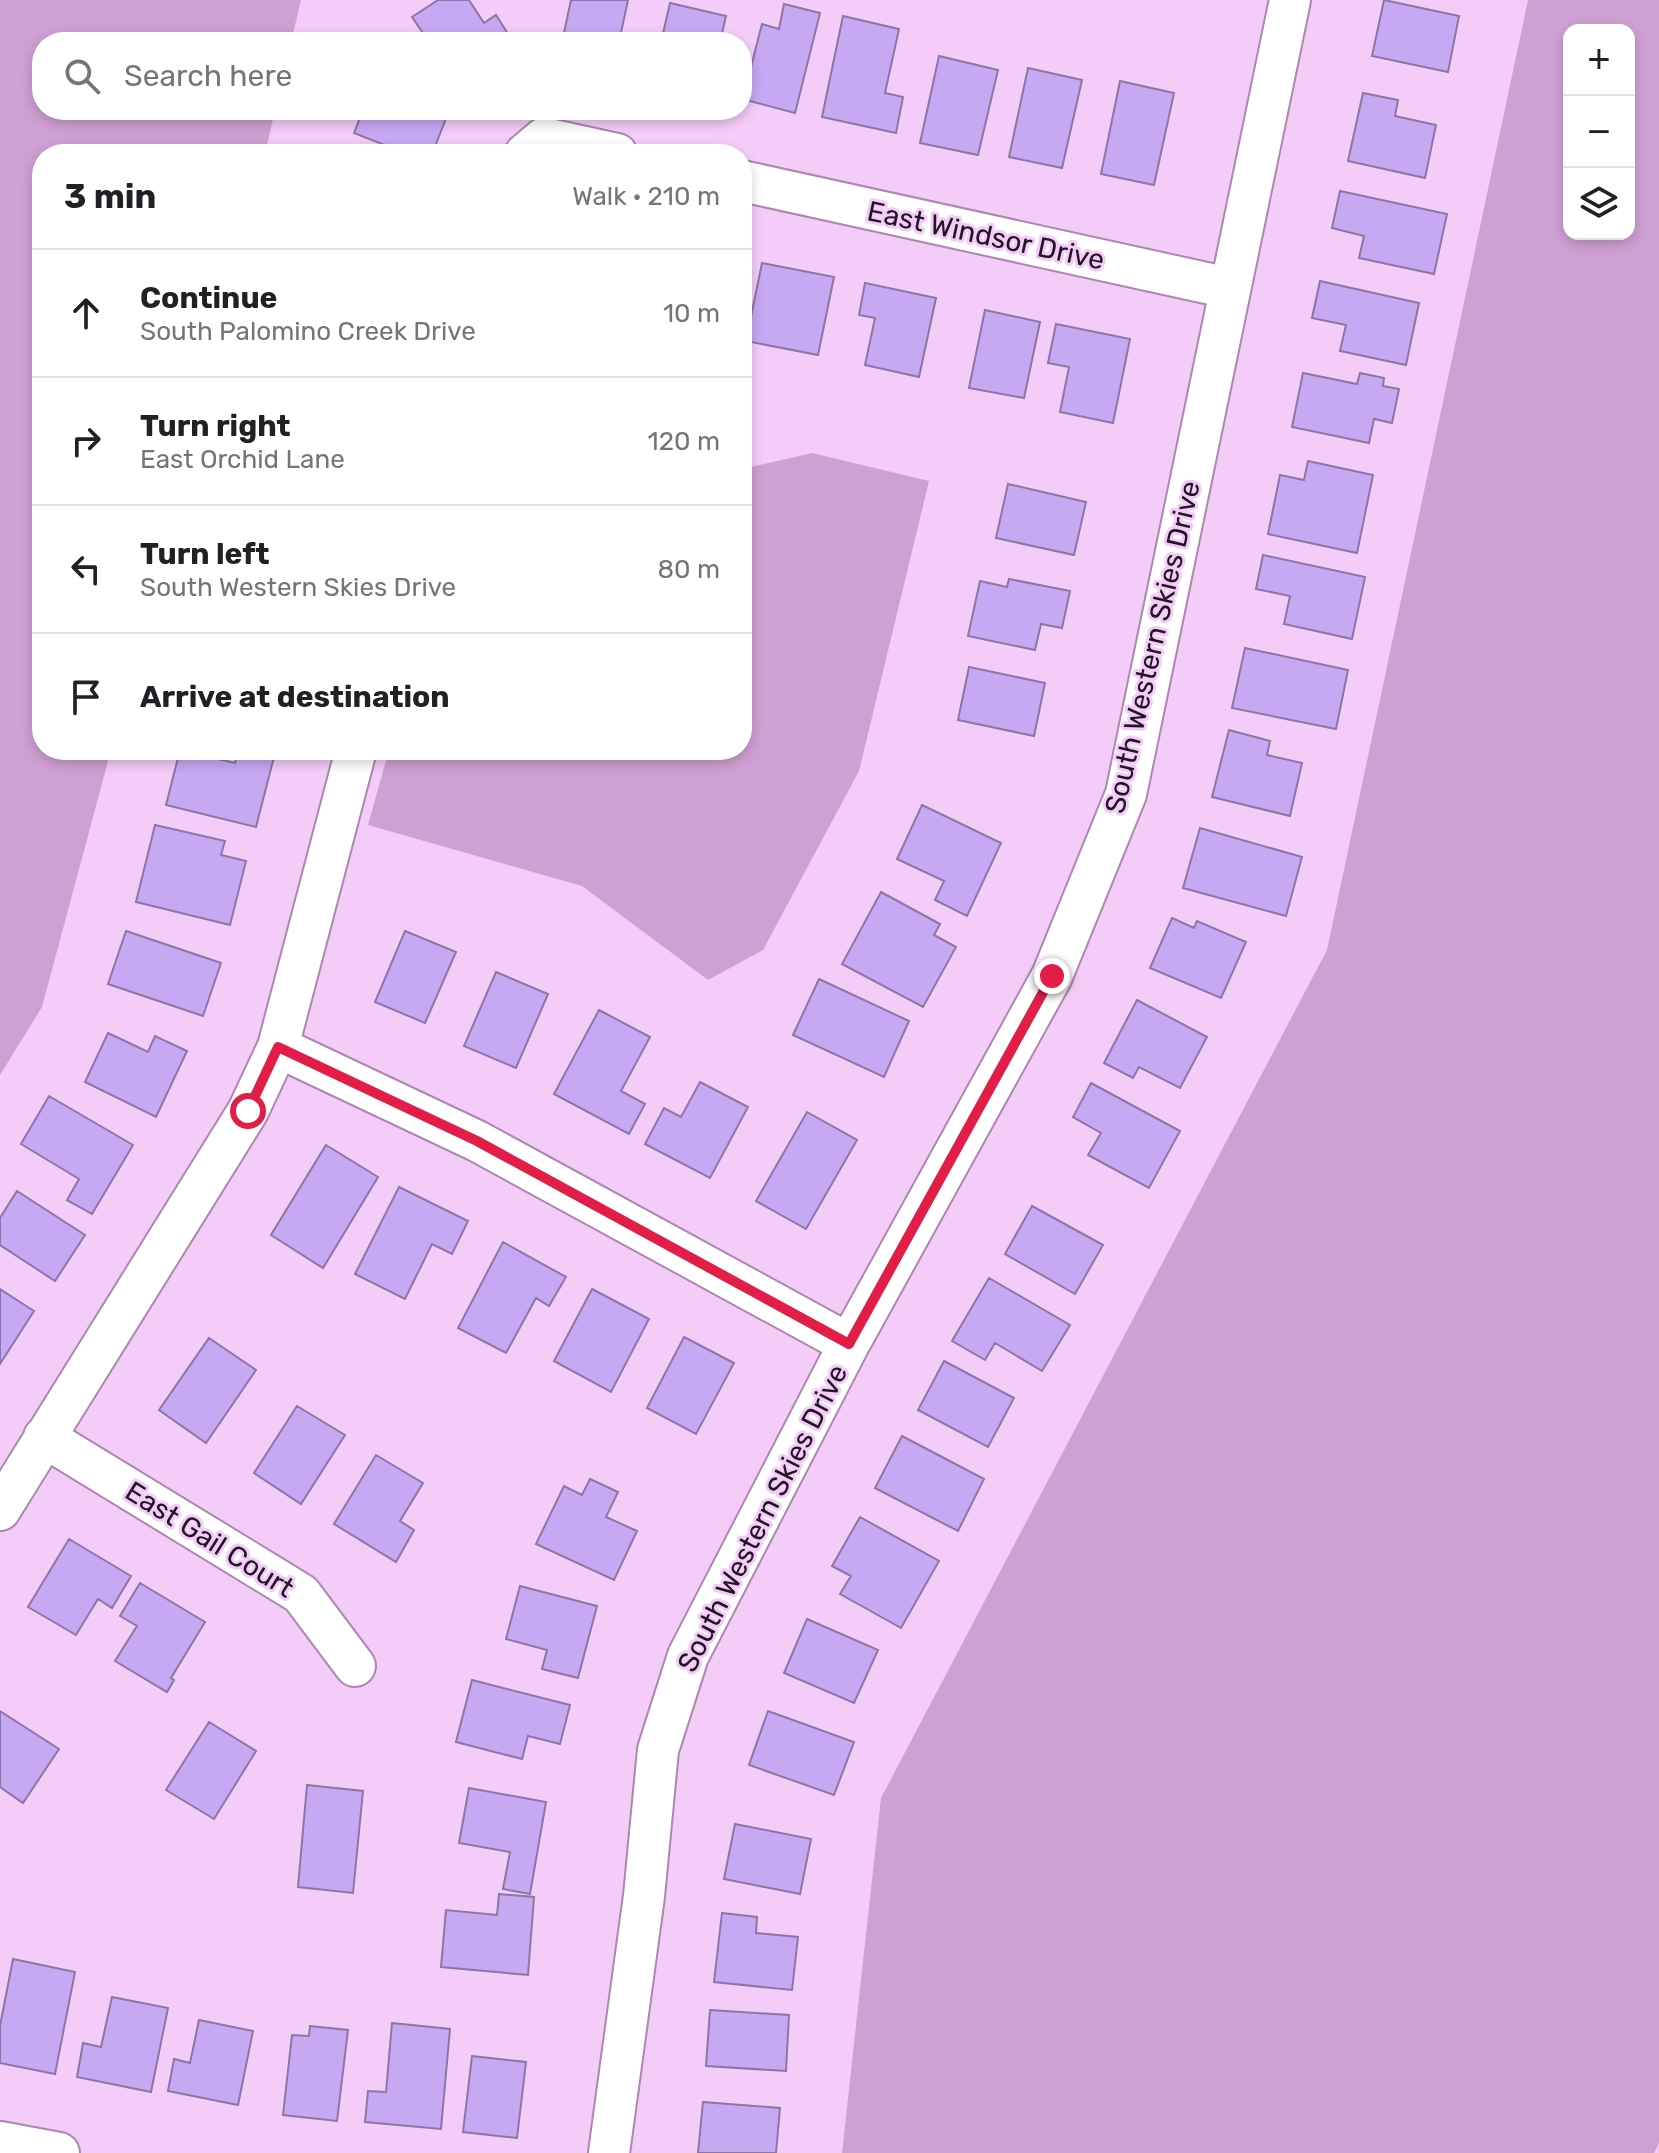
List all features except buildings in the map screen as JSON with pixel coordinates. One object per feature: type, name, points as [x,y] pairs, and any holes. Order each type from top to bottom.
[{"type":"street","name":"South Western Skies Drive","points":[[609,2153],[644,1896],[658,1750],[688,1656],[849,1344],[1052,976],[1126,794],[1290,0]]},
{"type":"street","name":"East Windsor Drive","points":[[752,183],[1229,288]]},
{"type":"street","points":[[0,1510],[248,1111],[278,1047],[353,760]]},
{"type":"street","points":[[278,1047],[477,1141],[849,1344]]},
{"type":"street","name":"East Gail Court","points":[[44,1437],[301,1594],[355,1666]]},
{"type":"street","points":[[0,2142],[59,2153]]},
{"type":"shaded area","points":[[0,0],[301,0],[293,32],[32,32],[32,120],[273,120],[267,144],[32,144],[32,760],[108,760],[42,1007],[0,1075]]},
{"type":"shaded area","points":[[1528,0],[1659,0],[1659,2143],[1654,2153],[842,2153],[881,1798],[1327,950]]},
{"type":"shaded area","points":[[812,453],[929,481],[859,771],[763,950],[708,980],[582,886],[368,825],[386,760],[752,760],[752,467]]},
{"type":"route","points":[[248,1111],[278,1047],[477,1141],[849,1344],[1052,976]]}]
